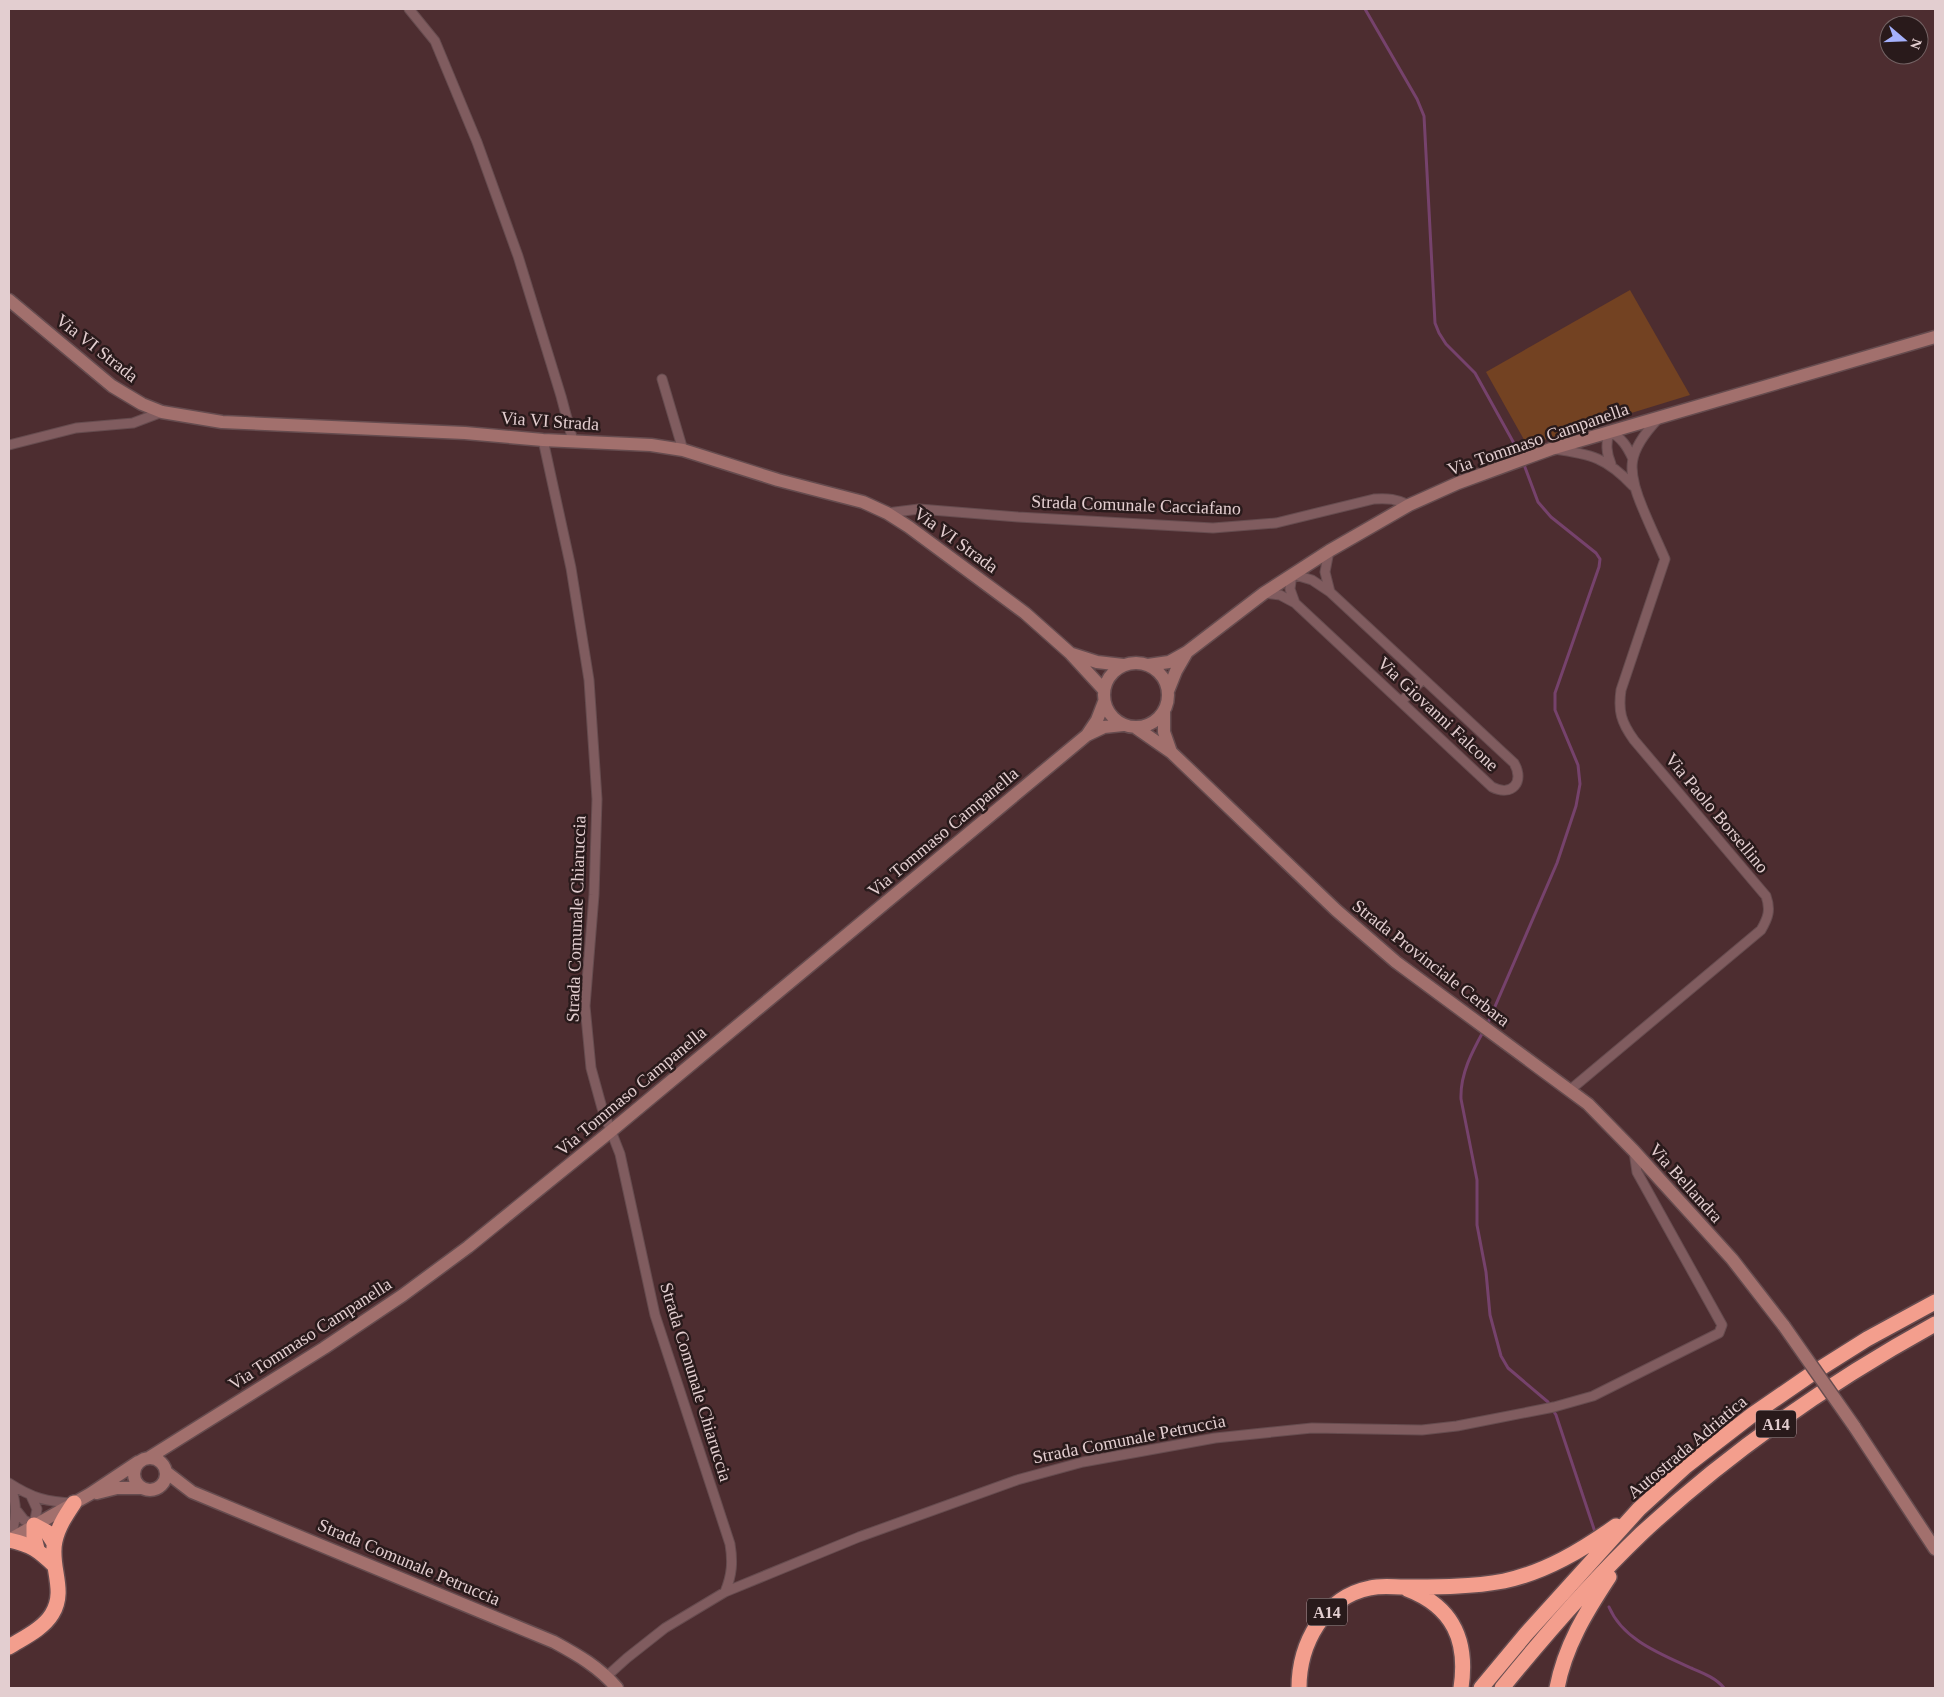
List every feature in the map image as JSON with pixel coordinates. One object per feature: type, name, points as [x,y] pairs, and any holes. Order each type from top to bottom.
[{"type":"highway","name":"Autostrada Adriatica","points":[[1481,1688],[1639,1509],[1710,1447],[1793,1386],[1867,1339],[1935,1302]]},
{"type":"highway","name":"Autostrada Adriatica","points":[[1502,1688],[1571,1608],[1631,1544],[1686,1495],[1790,1414],[1837,1382],[1935,1324]]},
{"type":"highway","points":[[9,1647],[38,1629],[52,1614],[58,1598],[59,1582],[55,1566],[54,1543],[62,1522],[74,1503]]},
{"type":"highway","name":"A14","points":[[1298,1688],[1306,1647],[1314,1629],[1327,1612],[1345,1598],[1360,1591],[1378,1587],[1489,1583],[1535,1572],[1580,1550],[1639,1509]]},
{"type":"highway","points":[[34,1525],[46,1532],[54,1543]]},
{"type":"highway","points":[[34,1525],[36,1549]]},
{"type":"highway","points":[[9,1540],[36,1549],[55,1566]]},
{"type":"highway","name":"A14","points":[[1557,1688],[1565,1656],[1578,1628],[1631,1544]]},
{"type":"highway","name":"A14","points":[[1404,1587],[1423,1596],[1440,1608],[1454,1626],[1463,1653],[1464,1669],[1461,1688]]},
{"type":"main road","name":"Via VI Strada","points":[[9,300],[112,386],[142,404],[162,412],[222,422],[465,433],[544,440],[651,445],[683,450],[778,480],[863,502],[887,513],[1025,613],[1070,653],[1104,696]]},
{"type":"main road","name":"Via Tommaso Campanella","points":[[1148,665],[1168,662],[1188,652],[1264,593],[1329,550],[1409,506],[1458,483],[1551,449],[1935,337]]},
{"type":"main road","name":"Via Tommaso Campanella","points":[[1168,691],[1176,671],[1188,652]]},
{"type":"main road","name":"Via VI Strada","points":[[1070,653],[1097,662],[1123,665]]},
{"type":"main road","points":[[1104,696],[1110,676],[1123,665],[1136,662],[1148,665],[1161,674],[1168,691],[1168,702],[1164,711],[1158,719],[1147,725],[1129,726]]},
{"type":"main road","name":"Via Tommaso Campanella","points":[[1087,735],[1097,720],[1104,696]]},
{"type":"main road","name":"Strada Provinciale Cerbara","points":[[1104,696],[1111,716],[1171,752],[1365,936],[1396,962],[1588,1104],[1634,1151]]},
{"type":"main road","points":[[1164,711],[1164,732],[1171,752]]},
{"type":"main road","name":"Via Tommaso Campanella","points":[[9,1540],[90,1494],[324,1348],[468,1247],[611,1131],[1087,735],[1104,727],[1129,726]]},
{"type":"main road","name":"Via Bellandra","points":[[1634,1151],[1732,1259],[1784,1326],[1854,1426],[1935,1549]]},
{"type":"main road","points":[[156,1490],[162,1486],[166,1479],[167,1453],[174,1442]]},
{"type":"main road","points":[[140,1488],[135,1483],[133,1476],[134,1468],[144,1460],[158,1459],[165,1468]]},
{"type":"main road","name":"Strada Comunale Petruccia","points":[[165,1468],[192,1492]]},
{"type":"main road","name":"Via Tommaso Campanella","points":[[90,1494],[117,1488],[156,1490]]},
{"type":"main road","name":"Strada Comunale Petruccia","points":[[156,1490],[192,1492],[240,1510],[554,1642],[583,1658],[607,1676],[617,1688]]},
{"type":"street","points":[[409,9],[435,41],[477,142],[518,256],[561,396],[572,440]]},
{"type":"street","points":[[662,379],[683,450]]},
{"type":"street","points":[[133,423],[142,404]]},
{"type":"street","points":[[9,444],[76,428],[133,423],[162,412]]},
{"type":"street","name":"Via Paolo Borsellino","points":[[1570,1090],[1761,930],[1768,918],[1769,905],[1766,896],[1634,740],[1627,730],[1618,709],[1621,690],[1665,559],[1633,486],[1631,472],[1632,459],[1639,444],[1647,430],[1660,416]]},
{"type":"street","points":[[1610,431],[1606,442],[1606,454],[1611,464]]},
{"type":"street","name":"Via Paolo Borsellino","points":[[1610,431],[1627,446],[1632,459]]},
{"type":"street","name":"Strada Comunale Chiaruccia","points":[[544,440],[571,568],[589,680],[597,799],[594,896],[585,1006],[591,1068],[602,1108],[624,1171],[655,1315],[730,1544],[732,1558],[731,1577],[725,1592]]},
{"type":"street","name":"Via Paolo Borsellino","points":[[1551,449],[1593,457],[1611,464],[1633,486]]},
{"type":"street","name":"Strada Comunale Cacciafano","points":[[887,513],[919,509],[1018,517],[1213,528],[1276,523],[1374,499],[1388,498],[1400,500],[1409,506]]},
{"type":"street","points":[[1329,550],[1325,572],[1330,592]]},
{"type":"street","points":[[1292,574],[1290,589],[1295,602]]},
{"type":"street","name":"Via Giovanni Falcone","points":[[1264,593],[1280,595],[1295,602],[1492,787],[1501,791],[1509,791],[1516,786],[1519,778],[1518,770],[1514,764],[1330,592],[1312,580],[1292,574]]},
{"type":"street","points":[[1401,702],[1423,679]]},
{"type":"street","name":"Via Bellandra","points":[[1550,1408],[1592,1396],[1719,1333],[1722,1325],[1637,1172],[1634,1151]]},
{"type":"street","name":"Strada Comunale Petruccia","points":[[607,1676],[665,1628],[725,1592],[859,1537],[1017,1480],[1083,1462],[1216,1438],[1312,1428],[1422,1430],[1457,1426],[1550,1408]]},
{"type":"street","points":[[9,1483],[31,1496],[51,1502],[74,1503]]},
{"type":"street","points":[[9,1483],[15,1498],[17,1512],[9,1540]]},
{"type":"street","points":[[17,1512],[24,1520],[34,1525],[37,1510],[31,1496]]},
{"type":"shaded area","points":[[1630,290],[1690,395],[1527,445],[1486,372]]},
{"type":"waterway","points":[[1365,9],[1417,99],[1424,116],[1435,323],[1446,344],[1475,373],[1521,456]]},
{"type":"waterway","points":[[1487,1025],[1557,863],[1576,806],[1580,784],[1578,765],[1555,710],[1555,693],[1599,567],[1600,559],[1596,553],[1551,517],[1538,502],[1523,462]]},
{"type":"waterway","points":[[1484,1030],[1471,1055],[1465,1072],[1462,1081],[1461,1099],[1477,1180],[1477,1225],[1486,1272],[1490,1315],[1501,1356],[1508,1368],[1548,1402],[1556,1415],[1595,1532]]},
{"type":"waterway","points":[[1609,1607],[1615,1619],[1644,1645],[1709,1676],[1724,1688]]}]
